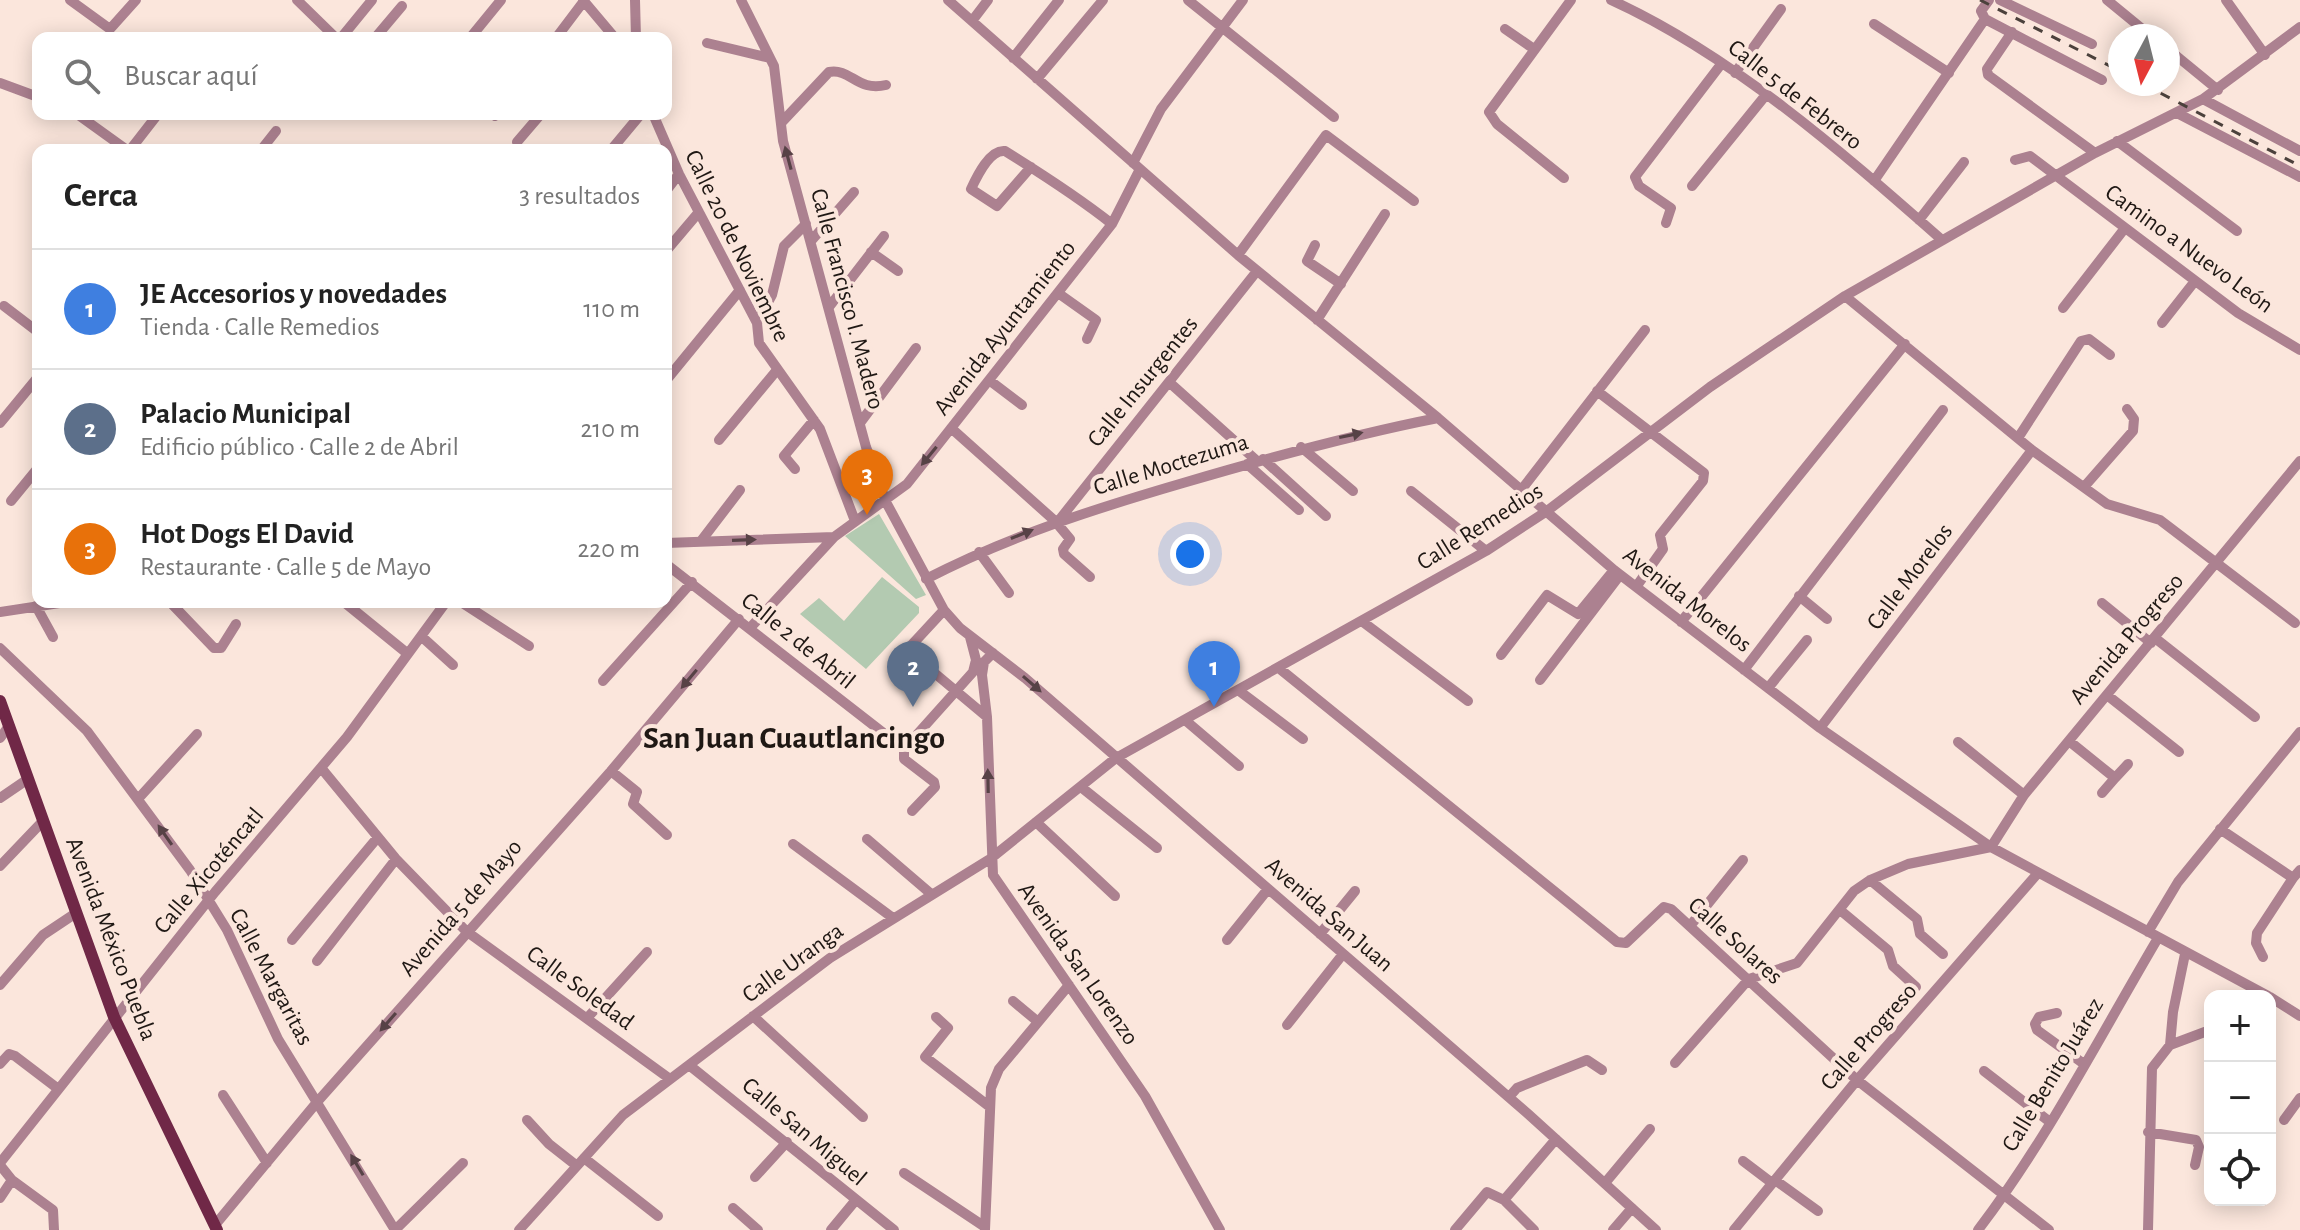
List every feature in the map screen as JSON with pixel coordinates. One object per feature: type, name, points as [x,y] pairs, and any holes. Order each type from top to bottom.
[{"type":"main road","name":"Avenida México Puebla","points":[[0,701],[114,1017],[216,1227]]},
{"type":"street","points":[[70,0],[110,29],[136,0]]},
{"type":"street","points":[[297,0],[332,32]]},
{"type":"street","points":[[344,32],[372,0]]},
{"type":"street","points":[[475,32],[501,0]]},
{"type":"street","points":[[635,0],[636,32]]},
{"type":"street","name":"Calle Francisco I. Madero","points":[[741,0],[770,58],[777,81],[781,123],[806,224],[860,423],[886,502],[944,610],[970,637]]},
{"type":"street","name":"Avenida Morelos","points":[[948,0],[1238,255],[1438,418],[1617,572],[1820,728],[1991,847],[2255,990]]},
{"type":"street","points":[[972,21],[988,0]]},
{"type":"street","points":[[1013,58],[1059,0]]},
{"type":"street","points":[[1037,79],[1103,0]]},
{"type":"street","points":[[1188,0],[1334,117]]},
{"type":"street","name":"Avenida Ayuntamiento","points":[[750,628],[834,537],[907,484],[1058,293],[1112,224],[1161,109],[1243,0]]},
{"type":"street","points":[[1564,178],[1497,124],[1489,112],[1571,0]]},
{"type":"street","points":[[1989,0],[1981,11],[1985,19],[2102,80]]},
{"type":"street","points":[[2000,0],[2092,44]]},
{"type":"street","points":[[2107,0],[2136,24]]},
{"type":"street","points":[[2226,0],[2265,55]]},
{"type":"street","points":[[561,32],[584,1],[608,32]]},
{"type":"street","name":"Calle 5 de Febrero","points":[[1614,1],[1673,29],[1722,63],[1874,181],[1942,240]]},
{"type":"street","points":[[380,32],[402,6]]},
{"type":"street","points":[[1735,73],[1781,9]]},
{"type":"street","points":[[1874,181],[1985,19]]},
{"type":"street","points":[[1874,24],[1949,73]]},
{"type":"street","name":"Calle Remedios","points":[[1116,758],[1280,669],[1486,551],[1547,511],[1651,432],[1845,296],[2095,153],[2203,99],[2300,27]]},
{"type":"street","points":[[1505,29],[1534,49]]},
{"type":"street","points":[[2012,32],[1987,69],[1988,75],[2095,153]]},
{"type":"street","points":[[707,43],[770,58]]},
{"type":"street","points":[[2180,59],[2218,90]]},
{"type":"street","points":[[1666,223],[1669,205],[1636,184],[1635,177],[1722,63]]},
{"type":"street","points":[[781,123],[829,72],[841,72],[863,86],[886,85]]},
{"type":"street","points":[[0,83],[32,95]]},
{"type":"street","points":[[1692,186],[1765,96]]},
{"type":"street","points":[[2203,99],[2300,151]]},
{"type":"street","points":[[2177,113],[2300,177]]},
{"type":"street","points":[[86,120],[120,144]]},
{"type":"street","points":[[133,144],[153,120]]},
{"type":"street","points":[[517,142],[536,120]]},
{"type":"street","points":[[616,144],[636,120]]},
{"type":"street","name":"Calle 20 de Noviembre","points":[[656,120],[666,144]]},
{"type":"street","points":[[266,144],[276,131]]},
{"type":"street","points":[[1238,255],[1326,135],[1414,201]]},
{"type":"street","points":[[2117,141],[2237,231]]},
{"type":"street","points":[[1031,167],[997,206],[971,189],[998,150],[1031,167],[1112,224]]},
{"type":"street","name":"Camino a Nuevo León","points":[[2015,160],[2030,156],[2238,313],[2300,350]]},
{"type":"street","name":"Calle 20 de Noviembre","points":[[672,158],[757,323],[759,343],[814,420],[828,447],[855,521]]},
{"type":"street","points":[[1919,220],[1964,162]]},
{"type":"street","points":[[672,183],[679,174]]},
{"type":"street","points":[[811,241],[854,192]]},
{"type":"street","points":[[672,244],[699,212]]},
{"type":"street","points":[[1317,320],[1385,214]]},
{"type":"street","points":[[757,323],[772,295],[784,246],[806,224]]},
{"type":"street","points":[[2063,308],[2125,228]]},
{"type":"street","points":[[829,307],[884,236]]},
{"type":"street","points":[[1315,245],[1307,261],[1341,284]]},
{"type":"street","points":[[871,252],[898,271]]},
{"type":"street","name":"Calle Insurgentes","points":[[1058,520],[1257,271]]},
{"type":"street","points":[[2162,323],[2195,281]]},
{"type":"street","points":[[672,373],[740,290]]},
{"type":"street","points":[[1058,293],[1096,320],[1087,339]]},
{"type":"street","points":[[1845,296],[2032,450],[2107,504],[2160,520],[2295,623]]},
{"type":"street","points":[[4,306],[32,327]]},
{"type":"street","points":[[1522,489],[1645,330]]},
{"type":"street","points":[[2018,438],[2081,341],[2089,339],[2110,355]]},
{"type":"street","points":[[1681,622],[1905,344]]},
{"type":"street","points":[[860,423],[916,348]]},
{"type":"street","points":[[719,440],[777,370]]},
{"type":"street","points":[[989,380],[1022,405]]},
{"type":"street","points":[[1170,383],[1256,461],[1326,516]]},
{"type":"street","points":[[0,423],[32,386]]},
{"type":"street","points":[[1597,391],[1700,469],[1704,478],[1660,535],[1663,549],[1636,587]]},
{"type":"street","points":[[2084,487],[2133,431],[2134,419],[2127,409]]},
{"type":"street","points":[[1744,670],[1943,410]]},
{"type":"street","name":"Calle Moctezuma","points":[[926,579],[979,552],[1058,520],[1301,447],[1438,418]]},
{"type":"street","points":[[795,469],[784,456],[814,420]]},
{"type":"street","points":[[951,428],[1058,520],[1070,539],[1063,549],[1064,554],[1090,577]]},
{"type":"street","points":[[1301,447],[1353,491]]},
{"type":"street","name":"Calle Morelos","points":[[1820,728],[2032,450]]},
{"type":"street","points":[[1256,461],[1299,510]]},
{"type":"street","name":"Avenida Progreso","points":[[1991,847],[2024,795],[2300,461]]},
{"type":"street","points":[[11,501],[32,475]]},
{"type":"street","points":[[701,541],[740,490]]},
{"type":"street","points":[[1411,491],[1486,551]]},
{"type":"street","points":[[672,543],[834,537]]},
{"type":"street","points":[[979,552],[1009,593]]},
{"type":"street","name":"Calle 2 de Abril","points":[[672,568],[904,749],[904,759],[934,782],[935,787],[912,811]]},
{"type":"street","points":[[1501,655],[1547,595],[1578,614],[1617,572]]},
{"type":"street","points":[[1540,680],[1617,572]]},
{"type":"street","points":[[672,604],[692,582]]},
{"type":"street","points":[[1799,596],[1827,619]]},
{"type":"street","points":[[2102,603],[2255,717]]},
{"type":"street","points":[[0,612],[32,607]]},
{"type":"street","points":[[37,608],[53,637]]},
{"type":"street","points":[[176,608],[214,648],[221,648],[236,624]]},
{"type":"street","points":[[351,608],[408,654]]},
{"type":"street","name":"Calle Xicoténcatl","points":[[54,1230],[53,1210],[12,1180],[0,1164],[208,900],[322,769],[442,608]]},
{"type":"street","points":[[470,608],[529,646]]},
{"type":"street","points":[[603,681],[669,608]]},
{"type":"street","points":[[944,610],[907,650],[987,717]]},
{"type":"street","name":"Avenida 5 de Mayo","points":[[216,1227],[318,1101],[611,771],[739,619]]},
{"type":"street","points":[[1363,622],[1468,701]]},
{"type":"street","points":[[421,636],[453,665]]},
{"type":"street","points":[[904,749],[973,672],[976,660],[970,637]]},
{"type":"street","name":"Avenida San Juan","points":[[970,637],[993,653],[1509,1097],[1656,1230]]},
{"type":"street","points":[[1768,688],[1807,640]]},
{"type":"street","name":"Calle Margaritas","points":[[0,648],[74,716],[138,799],[208,900],[227,930],[278,1039],[395,1230]]},
{"type":"street","name":"Avenida San Lorenzo","points":[[993,653],[982,667],[987,717],[990,859],[1000,888],[1145,1096],[1220,1230]]},
{"type":"street","name":"Calle Solares","points":[[1280,669],[1617,942],[1626,943],[1664,907],[1690,926],[1857,1080],[2049,1230]]},
{"type":"street","points":[[1238,690],[1303,739]]},
{"type":"street","points":[[2107,695],[2179,752]]},
{"type":"street","points":[[1185,720],[1239,766]]},
{"type":"street","points":[[0,738],[9,726]]},
{"type":"street","points":[[2148,932],[2178,882],[2220,829],[2250,798],[2300,732]]},
{"type":"street","points":[[138,799],[197,734]]},
{"type":"street","points":[[2069,741],[2115,778]]},
{"type":"street","points":[[1958,742],[2024,795]]},
{"type":"street","name":"Calle Uranga","points":[[519,1230],[623,1115],[830,958],[930,893],[990,859],[1116,758]]},
{"type":"street","points":[[2102,793],[2128,764]]},
{"type":"street","name":"Calle Soledad","points":[[322,769],[396,859],[466,931],[670,1079]]},
{"type":"street","points":[[611,771],[637,792],[633,804],[667,835]]},
{"type":"street","points":[[0,798],[28,779]]},
{"type":"street","points":[[1081,787],[1157,848]]},
{"type":"street","points":[[0,866],[43,821]]},
{"type":"street","points":[[1036,822],[1115,896]]},
{"type":"street","points":[[2220,829],[2296,874],[2257,933],[2256,943],[2263,957]]},
{"type":"street","points":[[292,940],[378,837]]},
{"type":"street","points":[[867,839],[930,893]]},
{"type":"street","points":[[793,844],[893,918]]},
{"type":"street","points":[[1675,1063],[1749,979],[1797,963],[1854,891],[1870,880],[1908,864],[1991,847]]},
{"type":"street","points":[[317,961],[396,859]]},
{"type":"street","points":[[1690,926],[1743,860]]},
{"type":"street","name":"Calle Progreso","points":[[1734,1230],[1857,1080],[2038,873]]},
{"type":"street","points":[[1870,880],[1917,919],[1920,934],[1943,954]]},
{"type":"street","points":[[1227,940],[1268,889]]},
{"type":"street","points":[[1320,934],[1355,891]]},
{"type":"street","points":[[1840,910],[1888,950],[1893,966],[1916,987]]},
{"type":"street","points":[[0,985],[43,935],[76,913]]},
{"type":"street","name":"Calle Benito Juárez","points":[[1978,1230],[2004,1196],[2050,1122],[2158,938]]},
{"type":"street","points":[[588,1017],[647,952]]},
{"type":"street","points":[[1287,1025],[1343,954]]},
{"type":"street","points":[[2170,1045],[2173,1012],[2185,954]]},
{"type":"street","points":[[985,1228],[991,1088],[999,1069],[1069,985]]},
{"type":"street","name":"Avenida Morelos","points":[[2276,1000],[2300,1016]]},
{"type":"street","points":[[1013,1001],[1037,1021]]},
{"type":"street","points":[[2276,1006],[2283,1003]]},
{"type":"street","points":[[2057,1013],[2039,1017],[2035,1024],[2037,1030],[2084,1064]]},
{"type":"street","points":[[753,1016],[863,1117]]},
{"type":"street","points":[[936,1017],[948,1028],[925,1057],[990,1107]]},
{"type":"street","points":[[2148,1230],[2148,1132],[2152,1068],[2170,1045],[2204,1032]]},
{"type":"street","points":[[0,1064],[9,1054],[57,1088]]},
{"type":"street","points":[[1509,1097],[1517,1088],[1587,1060],[1602,1070]]},
{"type":"street","name":"Calle San Miguel","points":[[689,1065],[894,1230]]},
{"type":"street","points":[[1984,1071],[2050,1122]]},
{"type":"street","points":[[223,1095],[267,1163]]},
{"type":"street","points":[[2284,1120],[2300,1098]]},
{"type":"street","points":[[527,1120],[549,1144],[658,1216]]},
{"type":"street","points":[[1605,1183],[1650,1129]]},
{"type":"street","points":[[2148,1132],[2196,1140],[2199,1147],[2195,1165]]},
{"type":"street","points":[[1504,1200],[1556,1139]]},
{"type":"street","points":[[755,1177],[787,1142]]},
{"type":"street","points":[[1743,1161],[1818,1211]]},
{"type":"street","points":[[395,1230],[463,1163]]},
{"type":"street","points":[[904,1173],[985,1228]]},
{"type":"street","points":[[0,1198],[12,1180]]},
{"type":"street","points":[[1458,1226],[1487,1192],[1504,1200],[1534,1230]]},
{"type":"street","points":[[831,1230],[855,1201]]},
{"type":"street","points":[[733,1208],[758,1230]]},
{"type":"street","points":[[1613,1230],[1632,1208]]},
{"type":"green space","points":[[879,514],[926,595],[916,599],[845,536]]},
{"type":"green space","points":[[882,577],[919,607],[919,613],[866,669],[800,614],[819,598],[844,621]]},
{"type":"railway","points":[[1980,0],[2108,65]]},
{"type":"railway","points":[[2166,96],[2300,166]]},
{"type":"place","name":"Hot Dogs El David","points":[[867,515]]},
{"type":"place","name":"Palacio Municipal","points":[[913,707]]},
{"type":"place","name":"JE Accesorios y novedades","points":[[1214,707]]},
{"type":"district","name":"San Juan Cuautlancingo","points":[[794,738]]}]
